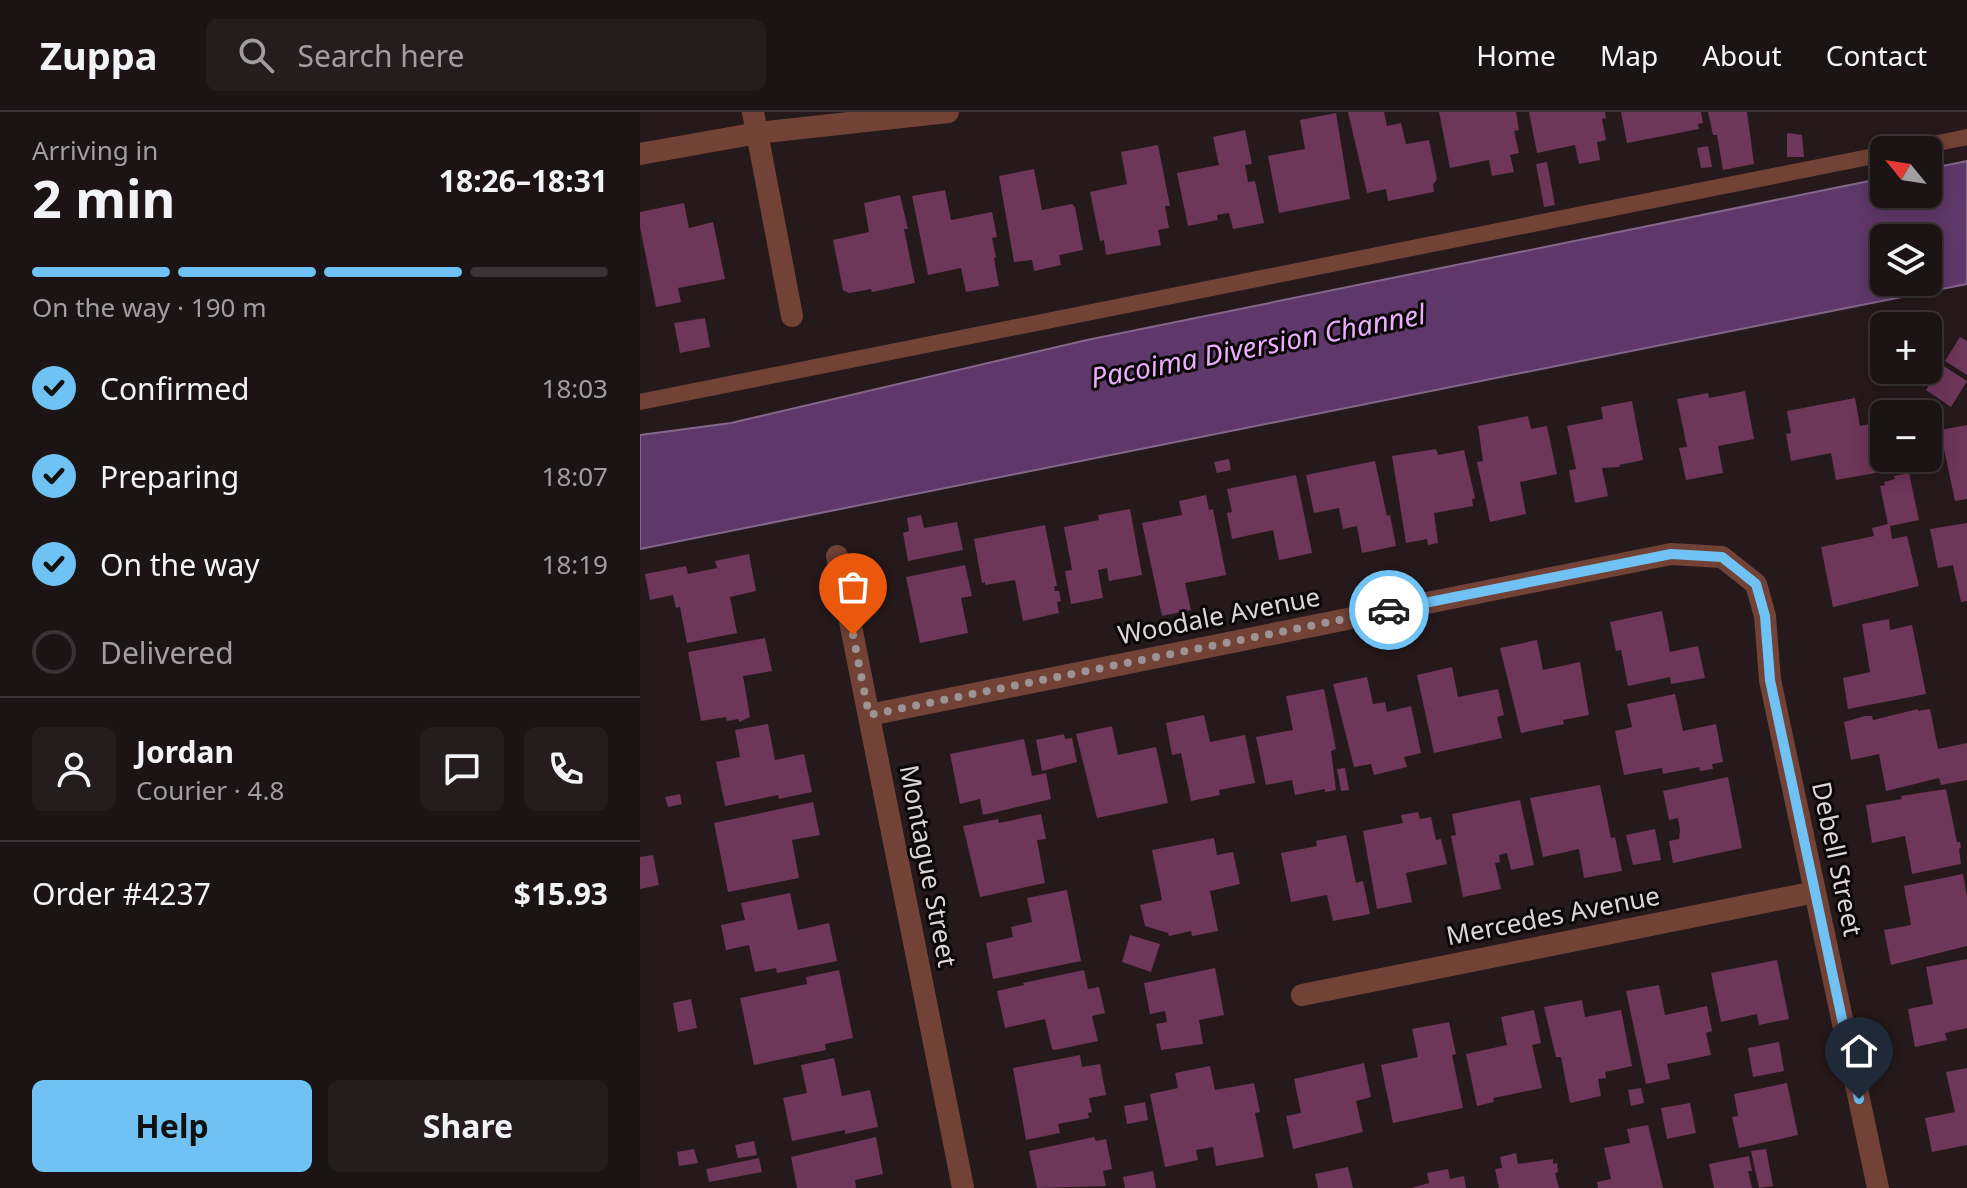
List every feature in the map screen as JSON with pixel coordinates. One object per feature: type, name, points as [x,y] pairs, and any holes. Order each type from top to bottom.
[{"type":"street","points":[[640,154],[756,122],[948,112]]},
{"type":"street","points":[[756,122],[792,316]]},
{"type":"street","name":"Woodale Avenue","points":[[869,715],[1671,554],[1722,557]]},
{"type":"street","name":"Montague Street","points":[[837,556],[963,1188]]},
{"type":"street","name":"Debell Street","points":[[1722,557],[1756,584],[1765,616],[1770,680],[1878,1188]]},
{"type":"street","name":"Mercedes Avenue","points":[[1302,995],[1815,892]]},
{"type":"lane","points":[[1942,142],[1967,137]]},
{"type":"lane","points":[[640,402],[1870,157]]},
{"type":"water","name":"Pacoima Diversion Channel","points":[[1967,161],[1967,284],[1942,289],[1942,224],[1870,224],[1870,296],[1907,296],[640,549],[640,435],[731,423],[1087,340],[1870,181],[1870,208],[1942,208],[1942,166]]},
{"type":"building","points":[[1348,112],[1384,112],[1387,126],[1401,123],[1406,144],[1429,140],[1437,179],[1433,185],[1434,192],[1388,201],[1386,189],[1367,193]]},
{"type":"building","points":[[1439,112],[1516,112],[1519,130],[1514,131],[1519,153],[1510,155],[1514,172],[1492,176],[1489,160],[1450,168]]},
{"type":"building","points":[[1529,112],[1605,112],[1606,118],[1602,119],[1606,140],[1597,142],[1600,160],[1579,164],[1575,145],[1537,153]]},
{"type":"building","points":[[1621,112],[1701,112],[1703,123],[1698,124],[1699,129],[1627,143]]},
{"type":"building","points":[[1708,112],[1747,112],[1754,164],[1723,170],[1717,135],[1713,135]]},
{"type":"building","points":[[1336,113],[1350,199],[1279,213],[1268,156],[1305,149],[1300,120]]},
{"type":"building","points":[[1245,130],[1252,164],[1245,165],[1248,182],[1255,181],[1264,223],[1233,229],[1229,213],[1217,215],[1218,220],[1188,226],[1177,173],[1219,165],[1213,137]]},
{"type":"building","points":[[1787,133],[1802,135],[1804,157],[1787,157]]},
{"type":"building","points":[[1158,145],[1170,206],[1165,206],[1169,228],[1158,230],[1161,245],[1106,255],[1090,192],[1127,184],[1121,152]]},
{"type":"building","points":[[1708,146],[1712,167],[1701,168],[1697,148]]},
{"type":"building","points":[[1547,162],[1555,205],[1544,207],[1536,164]]},
{"type":"building","points":[[1034,169],[1042,210],[1072,204],[1075,207],[1083,250],[1059,255],[1061,265],[1034,271],[1032,260],[1014,262],[999,176]]},
{"type":"building","points":[[945,190],[951,220],[992,212],[997,237],[992,238],[999,286],[966,292],[961,268],[928,275],[912,196]]},
{"type":"building","points":[[900,195],[915,283],[872,292],[871,289],[849,293],[843,290],[833,240],[869,232],[864,203]]},
{"type":"building","points":[[684,203],[689,228],[713,222],[725,279],[678,288],[681,302],[656,307],[640,227],[640,212]]},
{"type":"building","points":[[705,318],[710,347],[680,353],[674,323]]},
{"type":"building","points":[[1960,337],[1967,341],[1967,375],[1945,361]]},
{"type":"building","points":[[1942,365],[1967,381],[1951,407],[1926,390],[1930,384],[1942,384]]},
{"type":"building","points":[[1745,391],[1754,439],[1718,446],[1723,473],[1686,480],[1679,448],[1687,447],[1677,399],[1708,393],[1709,398]]},
{"type":"building","points":[[1855,398],[1860,426],[1870,424],[1870,472],[1881,472],[1836,480],[1831,453],[1791,461],[1786,434],[1791,433],[1787,411]]},
{"type":"building","points":[[1632,401],[1643,460],[1620,467],[1602,468],[1608,496],[1575,503],[1569,470],[1576,469],[1567,426],[1603,419],[1601,407]]},
{"type":"building","points":[[1528,416],[1531,429],[1547,426],[1557,474],[1520,482],[1526,514],[1490,522],[1477,462],[1483,461],[1478,426]]},
{"type":"building","points":[[1967,425],[1967,499],[1955,501],[1942,430]]},
{"type":"building","points":[[1436,449],[1438,455],[1464,450],[1475,498],[1472,499],[1473,506],[1434,513],[1438,543],[1428,545],[1427,539],[1406,543],[1392,456]]},
{"type":"building","points":[[1229,459],[1231,470],[1217,473],[1214,462]]},
{"type":"building","points":[[1375,461],[1396,546],[1362,553],[1357,526],[1343,529],[1339,508],[1314,513],[1306,475]]},
{"type":"building","points":[[1909,473],[1919,520],[1890,526],[1892,539],[1907,536],[1919,586],[1833,607],[1821,547],[1874,536],[1872,528],[1888,524],[1880,486],[1895,479],[1894,476]]},
{"type":"building","points":[[1296,475],[1312,553],[1279,560],[1273,530],[1232,539],[1227,513],[1232,512],[1227,489]]},
{"type":"building","points":[[1206,495],[1209,510],[1213,509],[1226,575],[1185,583],[1191,610],[1162,616],[1142,523],[1182,515],[1179,501]]},
{"type":"building","points":[[1130,509],[1142,575],[1109,581],[1107,568],[1098,570],[1103,598],[1071,604],[1065,571],[1072,570],[1064,527],[1099,520],[1098,515]]},
{"type":"building","points":[[921,515],[924,528],[957,522],[963,550],[908,561],[903,533],[909,531],[907,518]]},
{"type":"building","points":[[1967,523],[1967,601],[1961,602],[1953,565],[1938,568],[1930,529]]},
{"type":"building","points":[[1045,525],[1057,586],[1054,586],[1055,591],[1059,591],[1061,601],[1057,602],[1059,613],[1023,621],[1015,580],[982,583],[974,539]]},
{"type":"building","points":[[749,554],[756,591],[730,597],[737,633],[687,643],[680,607],[676,608],[673,595],[650,600],[645,574],[686,566],[688,574],[717,568],[715,561]]},
{"type":"building","points":[[965,565],[972,596],[961,598],[968,633],[920,643],[906,577]]},
{"type":"building","points":[[1662,611],[1670,652],[1698,646],[1705,678],[1671,684],[1670,677],[1628,686],[1621,650],[1616,651],[1610,622]]},
{"type":"building","points":[[1889,619],[1890,630],[1912,625],[1926,694],[1848,709],[1843,678],[1870,672],[1862,624]]},
{"type":"building","points":[[765,638],[772,671],[743,676],[750,717],[739,722],[739,719],[727,721],[726,717],[701,721],[688,652]]},
{"type":"building","points":[[1537,640],[1543,670],[1580,662],[1589,715],[1521,733],[1500,648]]},
{"type":"building","points":[[1452,667],[1458,697],[1498,689],[1504,715],[1497,717],[1502,738],[1434,753],[1417,675]]},
{"type":"building","points":[[1367,677],[1373,704],[1385,702],[1387,712],[1411,706],[1421,753],[1404,757],[1407,767],[1374,775],[1371,764],[1354,767],[1333,684]]},
{"type":"building","points":[[1324,689],[1336,749],[1331,751],[1336,790],[1295,795],[1292,780],[1266,785],[1256,737],[1293,730],[1286,696]]},
{"type":"building","points":[[1675,694],[1683,731],[1716,724],[1723,762],[1712,764],[1713,769],[1700,771],[1699,767],[1663,774],[1662,768],[1624,775],[1615,731],[1632,727],[1627,704]]},
{"type":"building","points":[[1930,709],[1938,749],[1967,743],[1967,780],[1941,785],[1939,778],[1886,791],[1879,754],[1851,760],[1844,722],[1865,716],[1872,716],[1873,720]]},
{"type":"building","points":[[1204,715],[1210,742],[1245,735],[1255,783],[1219,790],[1220,795],[1191,801],[1181,753],[1172,755],[1166,723]]},
{"type":"building","points":[[768,724],[775,760],[804,754],[812,792],[779,799],[778,795],[725,806],[716,762],[740,757],[735,730]]},
{"type":"building","points":[[1112,726],[1118,755],[1156,747],[1168,803],[1097,818],[1076,734]]},
{"type":"building","points":[[1064,734],[1065,739],[1072,738],[1077,762],[1042,771],[1036,740]]},
{"type":"building","points":[[1024,739],[1032,776],[1046,773],[1051,799],[983,815],[980,799],[960,804],[950,754]]},
{"type":"building","points":[[1345,768],[1349,790],[1341,791],[1337,769]]},
{"type":"building","points":[[1728,777],[1742,848],[1673,863],[1669,841],[1679,839],[1680,830],[1678,818],[1669,820],[1663,791]]},
{"type":"building","points":[[1600,785],[1611,838],[1615,837],[1622,871],[1584,878],[1579,849],[1543,857],[1530,798]]},
{"type":"building","points":[[1946,789],[1957,842],[1960,842],[1961,864],[1912,874],[1905,836],[1872,843],[1866,805]]},
{"type":"building","points":[[680,794],[682,804],[668,807],[665,797]]},
{"type":"building","points":[[1520,800],[1534,865],[1511,870],[1507,853],[1499,855],[1500,862],[1495,863],[1501,889],[1463,897],[1451,836],[1456,835],[1452,814]]},
{"type":"building","points":[[813,802],[820,835],[792,840],[799,878],[728,892],[714,823]]},
{"type":"building","points":[[1418,812],[1420,819],[1431,817],[1436,840],[1441,839],[1447,864],[1406,873],[1412,902],[1377,909],[1363,831],[1403,823],[1401,815]]},
{"type":"building","points":[[1041,814],[1046,839],[1037,840],[1045,883],[980,897],[963,826],[998,819],[999,823]]},
{"type":"building","points":[[1655,829],[1661,860],[1633,865],[1626,835]]},
{"type":"building","points":[[1346,835],[1356,883],[1363,881],[1370,914],[1333,921],[1327,895],[1291,902],[1281,853],[1317,846],[1316,841]]},
{"type":"building","points":[[1214,838],[1217,855],[1233,852],[1240,884],[1210,891],[1218,931],[1192,936],[1191,931],[1169,936],[1145,926],[1140,905],[1162,900],[1152,850]]},
{"type":"building","points":[[653,855],[659,885],[640,889],[640,857]]},
{"type":"building","points":[[1963,874],[1967,896],[1967,946],[1891,965],[1884,930],[1911,925],[1904,886]]},
{"type":"building","points":[[1067,890],[1081,961],[993,979],[986,943],[1013,937],[1011,927],[1032,922],[1027,898]]},
{"type":"building","points":[[790,893],[798,930],[829,923],[837,961],[777,973],[776,968],[755,972],[749,945],[726,950],[721,925],[745,920],[741,903]]},
{"type":"building","points":[[1130,935],[1160,944],[1151,972],[1122,962]]},
{"type":"building","points":[[1967,959],[1967,1028],[1945,1033],[1947,1040],[1915,1047],[1908,1009],[1933,1004],[1926,967]]},
{"type":"building","points":[[1777,960],[1789,1019],[1759,1025],[1757,1014],[1721,1022],[1711,973]]},
{"type":"building","points":[[1215,968],[1224,1015],[1199,1020],[1203,1044],[1161,1050],[1156,1024],[1167,1022],[1165,1011],[1150,1014],[1144,983]]},
{"type":"building","points":[[839,970],[853,1038],[825,1044],[826,1050],[754,1065],[740,998],[807,984],[806,977]]},
{"type":"building","points":[[1084,970],[1088,989],[1099,987],[1105,1013],[1092,1016],[1098,1041],[1055,1050],[1052,1049],[1045,1019],[1005,1028],[997,991]]},
{"type":"building","points":[[1659,985],[1665,1015],[1707,1006],[1712,1031],[1706,1033],[1711,1055],[1667,1064],[1670,1079],[1646,1084],[1626,991]]},
{"type":"building","points":[[691,999],[697,1028],[678,1032],[673,1003]]},
{"type":"building","points":[[1582,1000],[1585,1017],[1621,1010],[1632,1066],[1605,1072],[1606,1078],[1598,1079],[1601,1096],[1570,1103],[1561,1057],[1556,1057],[1544,1007]]},
{"type":"building","points":[[1534,1010],[1541,1043],[1532,1045],[1542,1088],[1493,1098],[1494,1102],[1477,1106],[1466,1054],[1507,1045],[1501,1017]]},
{"type":"building","points":[[1449,1022],[1463,1108],[1393,1123],[1381,1065],[1418,1057],[1412,1029]]},
{"type":"building","points":[[1779,1042],[1784,1071],[1753,1077],[1748,1048]]},
{"type":"building","points":[[1080,1055],[1082,1067],[1100,1064],[1106,1095],[1089,1098],[1092,1112],[1088,1113],[1089,1118],[1058,1124],[1060,1133],[1026,1140],[1013,1068]]},
{"type":"building","points":[[834,1058],[842,1096],[870,1090],[878,1127],[792,1141],[783,1098],[807,1093],[801,1065]]},
{"type":"building","points":[[1364,1063],[1371,1097],[1356,1101],[1363,1132],[1293,1149],[1286,1116],[1301,1113],[1294,1079]]},
{"type":"building","points":[[1210,1066],[1215,1090],[1254,1083],[1260,1112],[1255,1113],[1264,1157],[1216,1166],[1213,1147],[1196,1150],[1198,1160],[1165,1167],[1150,1094],[1178,1088],[1175,1073]]},
{"type":"building","points":[[1967,1068],[1967,1145],[1932,1152],[1925,1118],[1955,1112],[1946,1072]]},
{"type":"building","points":[[1787,1083],[1798,1135],[1739,1148],[1732,1117],[1738,1116],[1734,1094]]},
{"type":"building","points":[[1641,1088],[1644,1103],[1631,1106],[1628,1090]]},
{"type":"building","points":[[1145,1102],[1148,1120],[1127,1124],[1124,1106]]},
{"type":"building","points":[[1690,1103],[1696,1133],[1667,1139],[1661,1108]]},
{"type":"building","points":[[1648,1125],[1663,1188],[1598,1188],[1597,1182],[1611,1179],[1604,1148],[1630,1143],[1627,1129]]},
{"type":"building","points":[[876,1137],[883,1174],[855,1180],[856,1188],[797,1188],[791,1157]]},
{"type":"building","points":[[1094,1137],[1096,1141],[1106,1139],[1112,1169],[1103,1171],[1106,1186],[1037,1188],[1029,1151]]},
{"type":"building","points":[[754,1141],[757,1155],[738,1158],[735,1145]]},
{"type":"building","points":[[694,1149],[698,1163],[679,1166],[677,1152]]},
{"type":"building","points":[[1766,1149],[1773,1186],[1759,1188],[1751,1151]]},
{"type":"building","points":[[1516,1153],[1518,1164],[1553,1159],[1553,1164],[1557,1163],[1558,1172],[1555,1173],[1559,1188],[1499,1188],[1495,1169],[1502,1168],[1500,1157]]},
{"type":"building","points":[[1749,1156],[1752,1188],[1714,1188],[1709,1164]]},
{"type":"building","points":[[759,1158],[762,1172],[709,1182],[706,1169]]},
{"type":"building","points":[[1348,1167],[1353,1188],[1318,1188],[1315,1174]]},
{"type":"building","points":[[1448,1169],[1450,1179],[1464,1176],[1466,1188],[1411,1188],[1429,1183],[1427,1173]]},
{"type":"building","points":[[1153,1171],[1156,1188],[1125,1188],[1123,1177]]},
{"type":"way so far","points":[[853,635],[869,715],[1389,610]]},
{"type":"route","points":[[1389,610],[1671,554],[1722,557],[1756,584],[1765,616],[1770,680],[1859,1099]]}]
